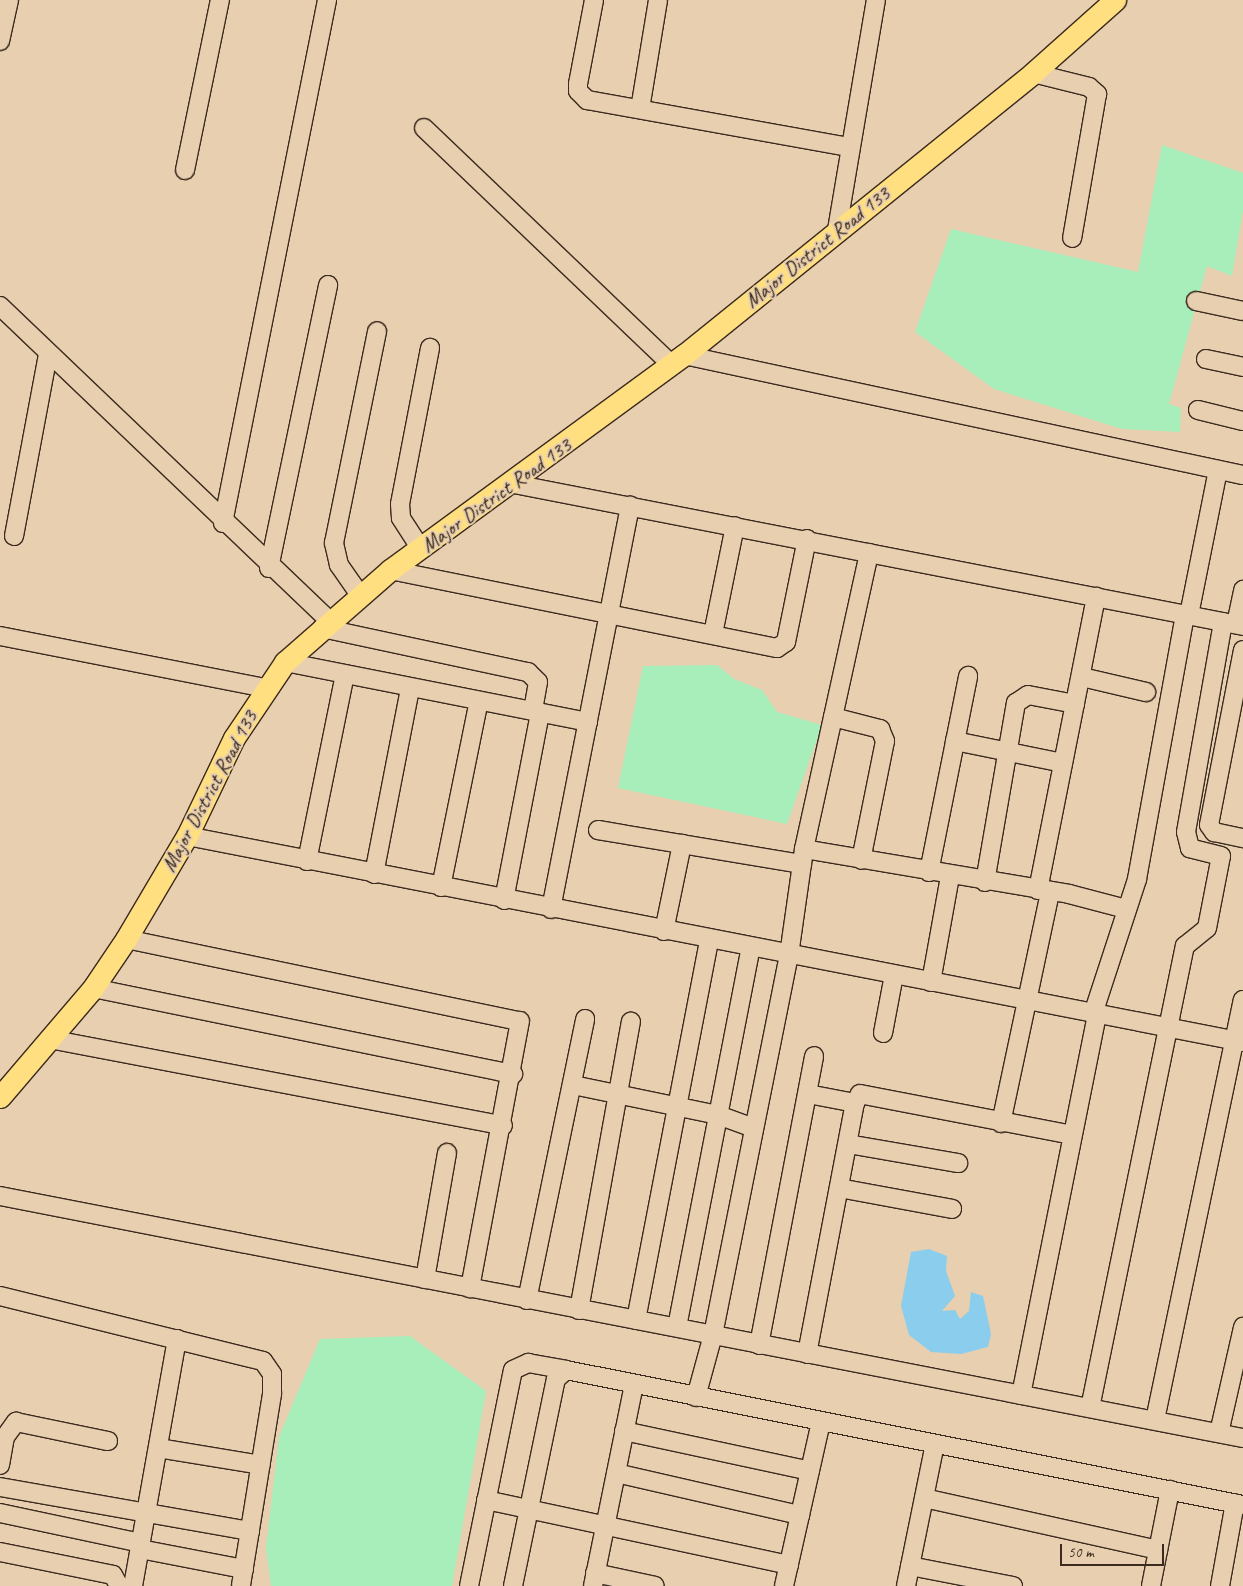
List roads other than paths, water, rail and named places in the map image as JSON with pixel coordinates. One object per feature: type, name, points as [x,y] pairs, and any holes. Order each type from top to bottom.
[{"type":"main road","name":"Major District Road 133","points":[[0,1097],[93,988],[126,939],[187,836],[264,688],[285,662],[390,570],[514,484],[678,360],[836,230],[1034,73],[1115,0]]},
{"type":"street","points":[[0,40],[9,0]]},
{"type":"street","points":[[185,170],[220,0]]},
{"type":"street","points":[[223,523],[327,0]]},
{"type":"street","points":[[594,0],[578,91],[587,100],[849,147]]},
{"type":"street","points":[[640,109],[658,0]]},
{"type":"street","points":[[836,230],[876,0]]},
{"type":"street","points":[[1034,73],[1089,87],[1097,94],[1072,238]]},
{"type":"street","points":[[424,128],[678,360],[1243,475]]},
{"type":"street","points":[[269,568],[328,285]]},
{"type":"street","points":[[1196,301],[1243,311]]},
{"type":"street","points":[[0,306],[326,625],[528,672],[538,682],[537,712],[504,900]]},
{"type":"street","points":[[360,595],[339,565],[334,543],[377,331]]},
{"type":"street","points":[[421,549],[401,518],[400,504],[430,348]]},
{"type":"street","points":[[14,536],[48,354]]},
{"type":"street","points":[[1206,359],[1243,367]]},
{"type":"street","points":[[1198,410],[1243,421]]},
{"type":"street","points":[[1021,1395],[1095,1014],[1126,909],[1137,879],[1187,615],[1218,470]]},
{"type":"street","points":[[514,484],[807,539],[869,553],[1234,624]]},
{"type":"street","points":[[551,909],[630,506]]},
{"type":"street","points":[[713,634],[735,526]]},
{"type":"street","points":[[390,570],[782,647],[807,539]]},
{"type":"street","points":[[696,1397],[713,1335],[789,955],[803,857],[869,553]]},
{"type":"street","points":[[1222,856],[1190,848],[1186,832],[1243,590]]},
{"type":"street","points":[[1001,1123],[1026,1003],[1063,763],[1082,677],[1096,597]]},
{"type":"street","points":[[0,636],[264,688]]},
{"type":"street","points":[[1090,1408],[1166,1028],[1186,946],[1207,928],[1222,856],[1234,837],[1209,825],[1243,650]]},
{"type":"street","points":[[285,662],[588,722]]},
{"type":"street","points":[[307,861],[345,675]]},
{"type":"street","points":[[929,872],[968,676]]},
{"type":"street","points":[[1082,677],[1146,692]]},
{"type":"street","points":[[374,874],[410,688]]},
{"type":"street","points":[[985,882],[1016,703],[1021,697],[1075,704]]},
{"type":"street","points":[[442,888],[479,701]]},
{"type":"street","points":[[833,717],[880,729],[884,734],[861,860]]},
{"type":"street","points":[[955,741],[1063,763]]},
{"type":"street","points":[[598,830],[682,844],[803,857],[861,860],[1044,892],[1126,909]]},
{"type":"street","points":[[187,836],[442,888],[931,982],[1026,1003],[1239,1041]]},
{"type":"street","points":[[664,931],[682,844]]},
{"type":"street","points":[[931,982],[950,876]]},
{"type":"street","points":[[126,939],[517,1019],[521,1032],[470,1288]]},
{"type":"street","points":[[636,1320],[709,940]]},
{"type":"street","points":[[677,1328],[751,948]]},
{"type":"street","points":[[882,1033],[894,975]]},
{"type":"street","points":[[93,988],[513,1074]]},
{"type":"street","points":[[1155,1420],[1239,1041],[1243,1000]]},
{"type":"street","points":[[527,1300],[573,1085],[585,1019]]},
{"type":"street","points":[[579,1310],[631,1022]]},
{"type":"street","points":[[49,1040],[503,1126]]},
{"type":"street","points":[[759,1344],[814,1056]]},
{"type":"street","points":[[573,1085],[677,1106],[718,1116],[754,1128]]},
{"type":"street","points":[[808,1354],[855,1103],[867,1093],[1001,1123],[1072,1135]]},
{"type":"street","points":[[808,1094],[855,1103]]},
{"type":"street","points":[[848,1144],[958,1163]]},
{"type":"street","points":[[425,1279],[447,1153]]},
{"type":"street","points":[[839,1188],[952,1209]]},
{"type":"street","points":[[0,1196],[1243,1438]]},
{"type":"street","points":[[0,1296],[263,1361],[272,1374],[261,1465],[243,1578],[140,1546],[0,1513]]},
{"type":"street","points":[[1220,1433],[1243,1327]]},
{"type":"street","points":[[133,1586],[177,1339]]},
{"type":"street","points":[[469,1586],[513,1370],[528,1363],[1239,1504],[1220,1586]]},
{"type":"street","points":[[513,1586],[556,1379],[566,1370]]},
{"type":"street","points":[[634,1385],[594,1579],[655,1586]]},
{"type":"street","points":[[0,1465],[5,1437],[16,1422],[108,1441]]},
{"type":"street","points":[[784,1586],[821,1422]]},
{"type":"street","points":[[624,1431],[810,1471]]},
{"type":"street","points":[[906,1586],[935,1444]]},
{"type":"street","points":[[158,1448],[261,1465]]},
{"type":"street","points":[[616,1473],[800,1516]]},
{"type":"street","points":[[0,1487],[250,1531]]},
{"type":"street","points":[[1151,1586],[1170,1490]]},
{"type":"street","points":[[924,1498],[1158,1550]]},
{"type":"street","points":[[486,1500],[789,1565]]},
{"type":"street","points":[[0,1552],[113,1575],[119,1586]]},
{"type":"street","points":[[910,1566],[1013,1586]]},
{"type":"water","points":[[929,1249],[947,1256],[946,1271],[955,1296],[942,1311],[955,1310],[960,1319],[969,1311],[971,1292],[983,1296],[991,1334],[988,1347],[961,1354],[931,1352],[909,1335],[901,1306],[911,1252]]}]
